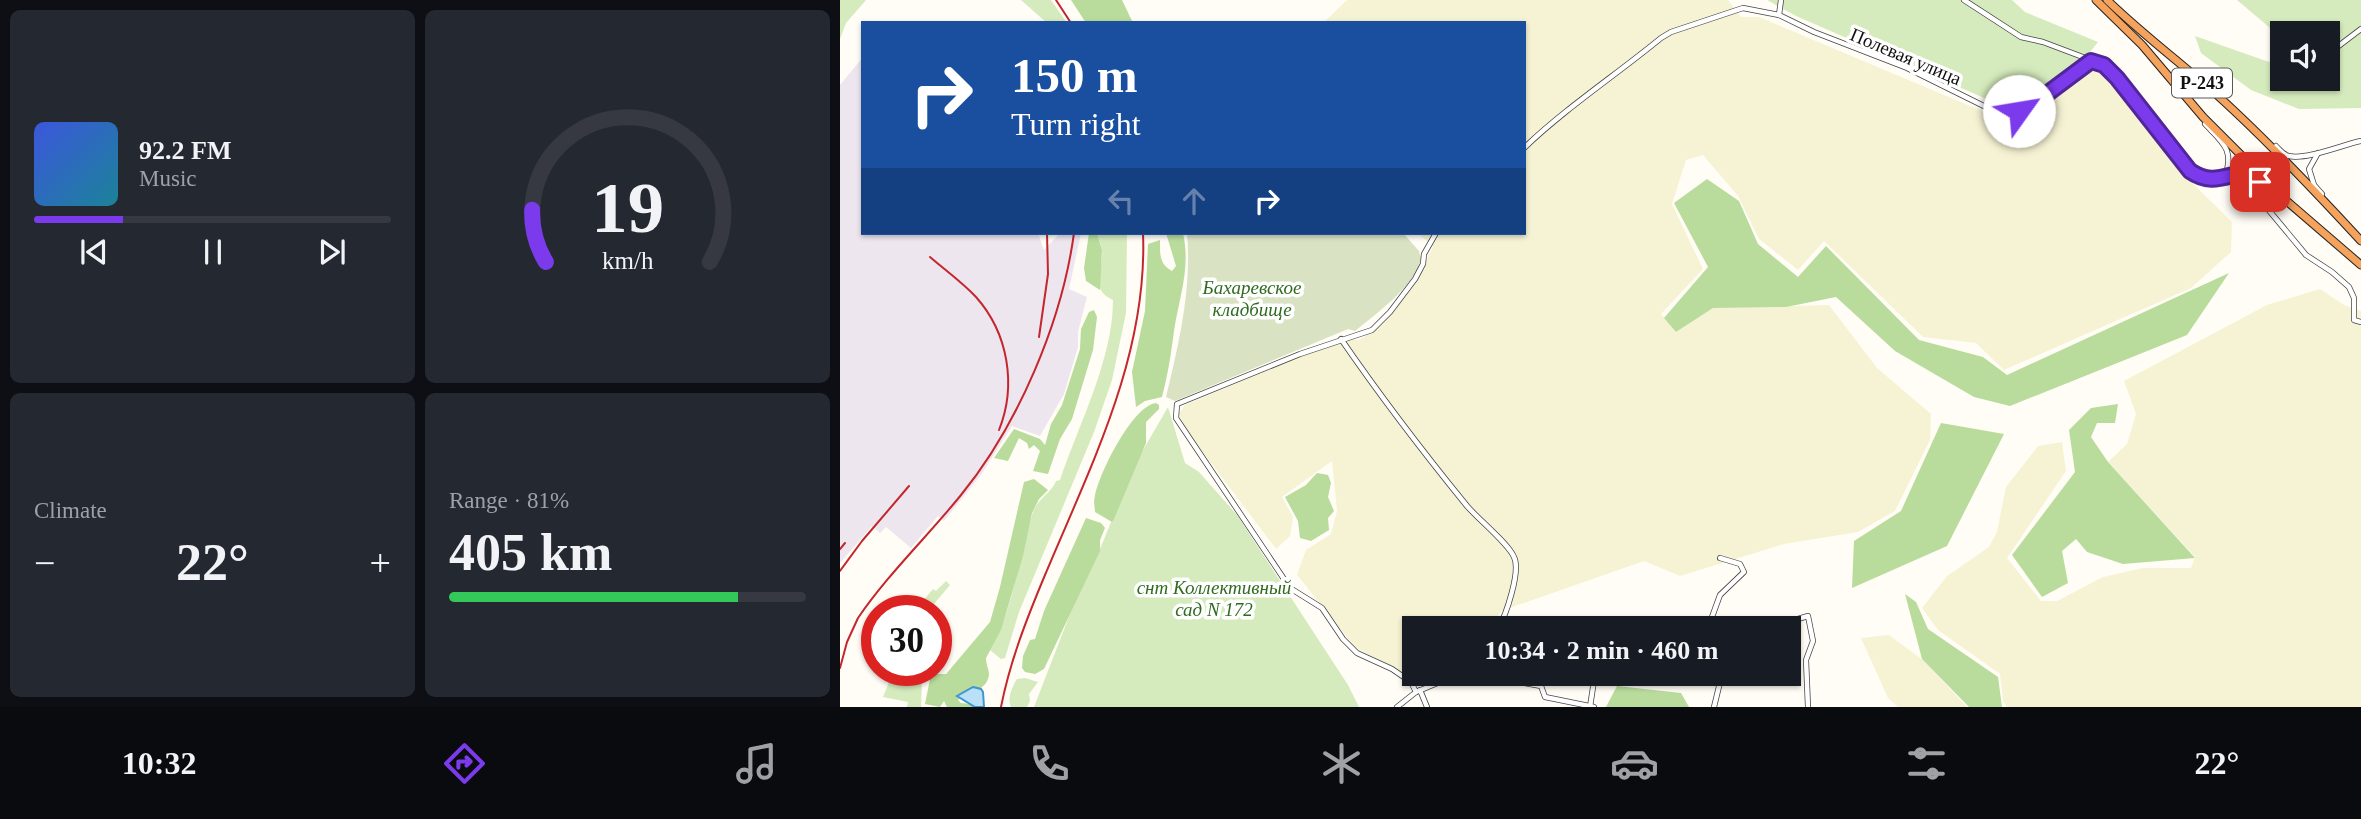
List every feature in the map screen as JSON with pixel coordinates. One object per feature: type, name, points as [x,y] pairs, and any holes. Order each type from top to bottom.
[{"type":"highway","name":"Р-243","points":[[2096,0],[2141,45],[2203,117],[2282,197],[2361,265]]},
{"type":"highway","name":"Р-243","points":[[2107,0],[2261,136],[2361,241]]},
{"type":"street","points":[[1526,146],[1573,104],[1661,38],[1671,32],[1743,8],[1737,0]]},
{"type":"street","points":[[1779,15],[1781,0]]},
{"type":"street","points":[[1964,0],[2021,37],[2043,41],[2104,65],[2190,171],[2213,180],[2248,172],[2282,197]]},
{"type":"street","name":"Полевая улица","points":[[1743,8],[1779,15],[1814,32],[1907,68],[2000,114],[2019,111],[2036,102],[2088,60]]},
{"type":"street","points":[[2340,45],[2361,29]]},
{"type":"street","points":[[2203,117],[2205,124],[2228,149],[2230,164],[2225,177]]},
{"type":"street","points":[[2261,136],[2285,155],[2292,157],[2361,141]]},
{"type":"street","points":[[2318,153],[2310,163],[2310,177],[2336,214]]},
{"type":"street","points":[[2225,177],[2247,190],[2267,208],[2306,255],[2349,287],[2354,298],[2354,320],[2361,322]]},
{"type":"street","points":[[1402,676],[1381,663],[1357,653],[1322,608],[1290,587],[1176,418],[1177,404],[1372,330],[1390,313],[1420,271],[1424,254],[1435,235]]},
{"type":"street","points":[[1341,340],[1434,466],[1514,558],[1517,566],[1515,580],[1502,616]]},
{"type":"street","points":[[1712,616],[1720,595],[1744,572],[1740,564],[1720,558]]},
{"type":"street","points":[[1801,618],[1808,616],[1813,641],[1806,660],[1808,707]]},
{"type":"street","points":[[1414,686],[1427,707]]},
{"type":"street","points":[[1397,707],[1418,691],[1430,686]]},
{"type":"street","points":[[1541,686],[1545,697],[1592,707],[1594,686]]},
{"type":"street","points":[[1714,707],[1719,686]]},
{"type":"shaded area","points":[[1347,0],[1728,0],[1741,17],[1759,17],[2001,119],[2017,116],[2095,69],[2111,79],[2175,166],[2232,222],[2231,252],[2191,288],[2004,370],[1976,343],[1923,337],[1824,241],[1798,270],[1759,239],[1738,196],[1703,155],[1686,160],[1672,204],[1703,269],[1661,314],[1676,332],[1713,308],[1829,305],[1877,368],[1931,414],[1930,440],[1895,511],[1858,532],[1784,544],[1680,576],[1644,561],[1501,611],[1498,616],[1402,616],[1402,672],[1355,647],[1297,575],[1306,550],[1331,534],[1337,511],[1332,461],[1282,497],[1293,517],[1290,536],[1276,549],[1184,427],[1179,414],[1185,405],[1341,339],[1359,340],[1382,325],[1413,287],[1433,247],[1420,235],[1526,235],[1526,21],[1325,21]]},
{"type":"shaded area","points":[[861,59],[861,235],[1039,235],[1044,250],[1058,235],[1081,235],[1069,289],[1087,297],[1078,332],[1078,347],[1064,394],[1040,436],[1012,426],[981,475],[944,521],[938,516],[911,548],[886,527],[880,533],[872,526],[840,563],[840,85]]},
{"type":"shaded area","points":[[2320,289],[2344,305],[2361,311],[2361,707],[2007,707],[2003,701],[2000,674],[1938,630],[1922,608],[1947,576],[1989,547],[1997,532],[2006,487],[2038,446],[2062,442],[2066,471],[2007,558],[2041,601],[2057,601],[2103,577],[2143,568],[2191,568],[2195,557],[2108,462],[2127,444],[2136,414],[2124,381],[2267,305]]},
{"type":"shaded area","points":[[1889,635],[1923,660],[1967,707],[1898,707],[1888,698],[1861,638]]},
{"type":"green space","points":[[840,0],[866,0],[846,23],[840,39]]},
{"type":"green space","points":[[1021,0],[1051,0],[1066,21],[1045,21]]},
{"type":"green space","points":[[1071,0],[1122,0],[1132,21],[1085,21]]},
{"type":"green space","points":[[1767,0],[2012,0],[2025,12],[2098,42],[2082,62],[2014,111],[1796,16]]},
{"type":"green space","points":[[2237,0],[2361,0],[2361,108],[2299,109],[2251,90],[2201,53],[2195,36],[2270,61],[2270,91],[2340,91],[2340,21],[2270,21],[2270,28]]},
{"type":"green space","points":[[1707,179],[1739,201],[1758,244],[1798,277],[1826,246],[1919,340],[1983,357],[2007,375],[2229,273],[2187,335],[2010,406],[1974,397],[1895,351],[1836,297],[1786,307],[1713,308],[1676,332],[1664,318],[1708,267],[1674,203]]},
{"type":"green space","points":[[1089,235],[1098,235],[1102,250],[1100,290],[1086,281],[1084,268]]},
{"type":"green space","points":[[1098,235],[1127,235],[1126,313],[1112,380],[1094,432],[1019,612],[1005,658],[1001,659],[990,650],[1010,601],[1034,509],[1056,481],[1060,480],[1094,391],[1107,345],[1113,300],[1105,296],[1099,285],[1102,250]]},
{"type":"green space","points":[[1167,235],[1183,235],[1186,258],[1168,372],[1162,397],[1145,401],[1136,407],[1132,372],[1145,311],[1148,244],[1160,240],[1162,262],[1172,271],[1176,266]]},
{"type":"green space","name":"Бахаревское кладбище","points":[[1187,235],[1405,235],[1419,251],[1421,258],[1412,278],[1403,288],[1384,308],[1355,331],[1348,329],[1175,401],[1166,397],[1180,336],[1188,254]]},
{"type":"green space","points":[[1094,310],[1097,317],[1093,350],[1072,419],[1060,439],[1048,474],[1033,471],[1040,451],[1034,445],[1029,449],[1027,443],[1019,438],[1008,461],[994,458],[1014,429],[1040,439],[1045,445],[1051,424],[1062,405],[1080,349],[1081,329],[1089,312]]},
{"type":"green space","points":[[1156,403],[1159,409],[1146,422],[1146,443],[1112,522],[1095,512],[1094,500],[1098,486],[1127,428],[1147,407]]},
{"type":"green space","points":[[2118,404],[2115,423],[2097,423],[2091,437],[2108,462],[2195,558],[2123,564],[2087,552],[2076,539],[2062,551],[2068,583],[2042,597],[2012,555],[2075,472],[2069,430],[2091,408]]},
{"type":"green space","name":"снт Коллективный сад N 172","points":[[1168,407],[1185,463],[1199,472],[1237,515],[1348,685],[1359,707],[1034,707],[1070,614],[1135,464]]},
{"type":"green space","points":[[1941,423],[2004,434],[1947,546],[1852,588],[1854,541],[1901,511]]},
{"type":"green space","points":[[1317,473],[1328,475],[1331,483],[1328,497],[1334,511],[1328,518],[1329,530],[1311,541],[1300,538],[1298,521],[1285,497],[1306,485]]},
{"type":"green space","points":[[1034,479],[1048,490],[1039,499],[1032,513],[1023,556],[1001,630],[986,658],[989,675],[987,681],[981,688],[958,700],[976,707],[947,707],[944,701],[940,707],[925,704],[929,686],[952,686],[952,667],[990,622],[1024,482]]},
{"type":"green space","points":[[1086,518],[1101,523],[1105,528],[1100,540],[1100,551],[1044,669],[1035,674],[1025,672],[1022,668],[1023,656],[1030,640],[1035,639],[1044,611]]},
{"type":"green space","points":[[946,581],[950,585],[942,595],[928,595],[933,589],[936,591]]},
{"type":"green space","points":[[1905,594],[1916,602],[1928,629],[1998,677],[2002,707],[1969,707],[1922,659]]},
{"type":"green space","points":[[1025,678],[1038,682],[1029,694],[1030,701],[1027,707],[1011,707],[1013,685],[1017,679]]},
{"type":"green space","points":[[887,686],[922,686],[921,707],[907,707],[908,702],[883,697]]},
{"type":"green space","points":[[1617,686],[1681,693],[1689,707],[1606,707]]},
{"type":"water","points":[[973,687],[983,692],[984,707],[975,707],[957,696]]},
{"type":"railway","points":[[1056,0],[1070,21]]},
{"type":"railway","points":[[1039,337],[1048,274],[1047,235]]},
{"type":"railway","points":[[840,668],[847,642],[858,618],[882,586],[961,495],[982,467],[1019,405],[1048,337],[1068,267],[1074,235]]},
{"type":"railway","points":[[1001,707],[1009,673],[1026,624],[1098,451],[1126,366],[1142,278],[1143,235]]},
{"type":"railway","points":[[930,257],[976,297],[996,327],[1002,343],[1008,378],[1008,395],[999,430]]},
{"type":"railway","points":[[840,571],[909,486]]},
{"type":"railway","points":[[840,549],[845,543]]},
{"type":"route","points":[[2019,111],[2036,102],[2091,61],[2104,65],[2117,78],[2190,171],[2213,180],[2248,172],[2260,182]]}]
